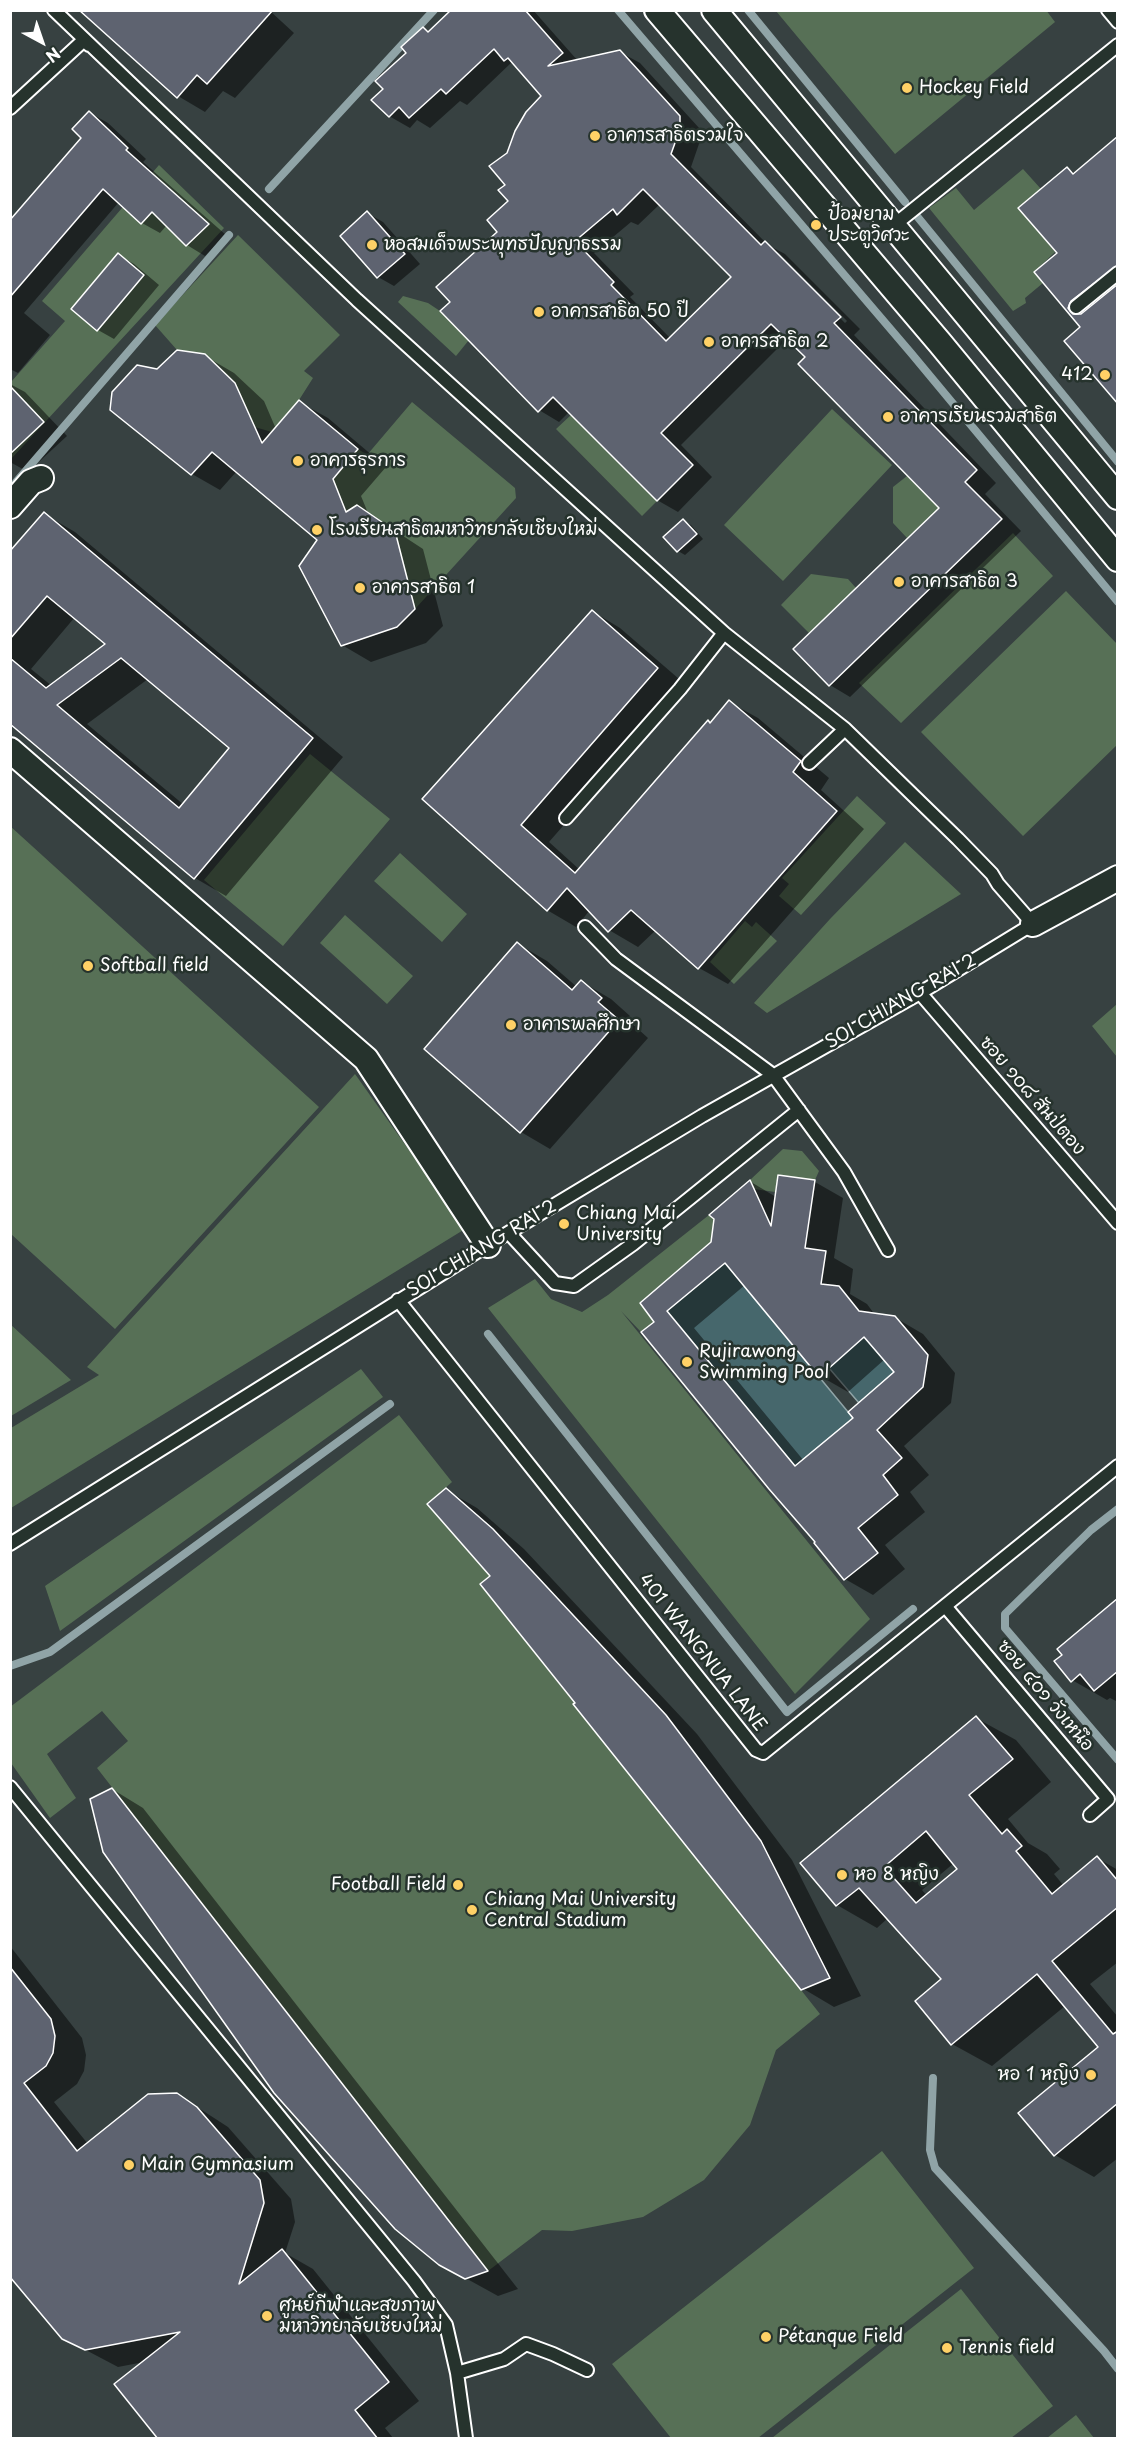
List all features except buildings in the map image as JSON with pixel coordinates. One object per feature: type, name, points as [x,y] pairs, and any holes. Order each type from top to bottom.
[{"type":"street","points":[[657,10],[940,343],[1118,559]]},
{"type":"street","points":[[714,10],[1118,497]]},
{"type":"street","points":[[10,506],[31,482],[41,478]]},
{"type":"street","points":[[10,750],[366,1059],[499,1239]]},
{"type":"street","name":"SOI CHIANG RAI 2","points":[[1033,924],[1118,878]]},
{"type":"lane","points":[[54,10],[373,314],[724,633],[845,729],[992,874],[1033,924]]},
{"type":"lane","points":[[1108,10],[1118,22]]},
{"type":"lane","points":[[10,108],[84,40]]},
{"type":"lane","points":[[893,226],[1118,45]]},
{"type":"lane","points":[[1076,307],[1118,273]]},
{"type":"lane","points":[[566,818],[680,689],[724,633]]},
{"type":"lane","points":[[808,763],[845,729]]},
{"type":"lane","name":"SOI CHIANG RAI 2","points":[[10,1544],[398,1300],[702,1116],[920,993],[1033,924]]},
{"type":"lane","points":[[585,927],[616,959],[773,1076],[844,1172],[888,1250]]},
{"type":"lane","name":"ซอย ๑๐๘ สันป่ตอง","points":[[920,993],[1118,1223]]},
{"type":"lane","points":[[499,1239],[555,1282],[574,1286],[633,1244],[800,1110]]},
{"type":"lane","name":"401 WANGNUA LANE","points":[[398,1300],[756,1750],[763,1753],[1118,1466]]},
{"type":"lane","name":"ซอย ๔๐๑ วังเหนึอ","points":[[945,1606],[1118,1810]]},
{"type":"lane","points":[[10,1787],[414,2281],[446,2325],[457,2373],[466,2439]]},
{"type":"lane","points":[[1090,1815],[1108,1799]]},
{"type":"lane","points":[[457,2373],[504,2359],[526,2344],[587,2370]]},
{"type":"shaded area","name":"Chiang Mai University","points":[[11,11],[1117,11],[1117,2438],[11,2438]]},
{"type":"green space","name":"Hockey Field","points":[[1046,10],[1055,22],[895,154],[776,11]]},
{"type":"green space","points":[[159,165],[224,228],[11,459],[11,382],[65,321],[42,301]]},
{"type":"green space","points":[[1023,169],[1041,189],[1019,208],[1055,252],[1034,272],[1043,283],[1025,298],[1026,303],[1013,311],[929,208],[956,188],[974,210]]},
{"type":"green space","points":[[238,235],[340,335],[304,371],[313,378],[299,400],[272,432],[237,422],[248,411],[235,383],[205,354],[177,350],[155,325]]},
{"type":"green space","points":[[403,296],[428,303],[440,311],[469,340],[456,356],[398,302]]},
{"type":"green space","points":[[412,402],[515,488],[516,498],[415,609],[346,512],[333,479],[358,449],[367,455]]},
{"type":"green space","points":[[832,409],[892,465],[783,581],[724,525]]},
{"type":"green space","points":[[571,415],[657,501],[642,516],[556,429]]},
{"type":"green space","points":[[907,476],[939,508],[907,538],[893,523],[893,487]]},
{"type":"green space","points":[[1013,533],[1053,576],[901,723],[859,683]]},
{"type":"green space","points":[[811,574],[848,579],[856,588],[809,633],[781,605]]},
{"type":"green space","points":[[1066,591],[1117,644],[1117,745],[1023,836],[921,732]]},
{"type":"green space","points":[[310,754],[390,819],[283,946],[204,880]]},
{"type":"green space","points":[[857,796],[886,823],[801,915],[779,896],[789,884],[782,878]]},
{"type":"green space","name":"Softball field","points":[[10,826],[319,1107],[115,1329],[11,1234]]},
{"type":"green space","points":[[905,842],[961,894],[767,1013],[754,1003],[830,919]]},
{"type":"green space","points":[[400,853],[467,914],[442,942],[374,881]]},
{"type":"green space","points":[[345,915],[413,976],[387,1004],[320,943]]},
{"type":"green space","points":[[745,921],[752,927],[756,922],[777,941],[734,984],[710,962]]},
{"type":"green space","points":[[1117,1004],[1117,1057],[1092,1026]]},
{"type":"green space","points":[[355,1074],[465,1229],[11,1508],[11,1428],[99,1375],[87,1367]]},
{"type":"green space","points":[[783,1149],[802,1151],[819,1171],[815,1180],[778,1175],[775,1192],[754,1189],[750,1180]]},
{"type":"green space","points":[[709,1215],[714,1219],[711,1242],[640,1303],[654,1322],[641,1332],[621,1311],[870,1619],[795,1694],[488,1308],[535,1279],[551,1299],[582,1312],[608,1295]]},
{"type":"green space","points":[[10,1324],[71,1380],[11,1416],[10,1416]]},
{"type":"green space","points":[[361,1369],[383,1397],[60,1631],[45,1586]]},
{"type":"green space","name":"Chiang Mai University Central Stadium","points":[[399,1415],[452,1482],[427,1504],[490,1576],[480,1584],[820,2014],[776,2050],[750,2125],[704,2180],[643,2217],[572,2231],[542,2230],[488,2271],[97,1768],[128,1741],[102,1711],[47,1754],[76,1798],[50,1818],[11,1763],[10,1707]]},
{"type":"green space","name":"Pétanque Field","points":[[882,2151],[974,2268],[758,2438],[671,2438],[612,2364]]},
{"type":"green space","name":"Tennis field","points":[[961,2289],[1053,2406],[1011,2438],[772,2438]]},
{"type":"green space","points":[[1076,2415],[1094,2438],[1047,2438]]},
{"type":"water","points":[[725,1263],[853,1418],[795,1466],[667,1311]]},
{"type":"water","points":[[864,1337],[894,1372],[859,1403],[829,1368]]},
{"type":"waterway","points":[[269,189],[434,10]]},
{"type":"waterway","points":[[618,10],[911,353],[1118,602]]},
{"type":"waterway","points":[[748,10],[905,202]]},
{"type":"waterway","points":[[916,215],[1118,462]]},
{"type":"waterway","points":[[16,482],[229,235]]},
{"type":"waterway","points":[[488,1334],[787,1712],[913,1609]]},
{"type":"waterway","points":[[10,1666],[50,1652],[390,1404]]},
{"type":"waterway","points":[[1118,1509],[1091,1530],[1005,1614],[1005,1628],[1118,1760]]},
{"type":"waterway","points":[[933,2078],[930,2150],[935,2168],[1118,2369]]},
{"type":"place","name":"Hockey Field","points":[[907,88]]},
{"type":"place","name":"อาคารสาธิตรวมใจ","points":[[595,136]]},
{"type":"place","name":"ป้อมยาม ประตูวิศวะ","points":[[816,225]]},
{"type":"place","name":"หอสมเด็จพระพุทธปัญญาธรรม","points":[[372,245]]},
{"type":"place","name":"อาคารสาธิต 50 ปี","points":[[539,312]]},
{"type":"place","name":"อาคารสาธิต 2","points":[[709,342]]},
{"type":"place","name":"412","points":[[1105,375]]},
{"type":"place","name":"อาคารเรียนรวมสาธิต","points":[[888,417]]},
{"type":"place","name":"อาคารธุรการ","points":[[298,461]]},
{"type":"place","name":"โรงเรียนสาธิตมหาวิทยาลัยเชียงใหม่","points":[[317,530]]},
{"type":"place","name":"อาคารสาธิต 3","points":[[899,582]]},
{"type":"place","name":"อาคารสาธิต 1","points":[[360,588]]},
{"type":"place","name":"Softball field","points":[[88,966]]},
{"type":"place","name":"อาคารพลศึกษา","points":[[511,1025]]},
{"type":"place","name":"Chiang Mai University","points":[[564,1224]]},
{"type":"place","name":"Rujirawong Swimming Pool","points":[[687,1362]]},
{"type":"place","name":"หอ 8 หญิง","points":[[842,1875]]},
{"type":"place","name":"Football Field","points":[[458,1885]]},
{"type":"place","name":"Chiang Mai University Central Stadium","points":[[472,1910]]},
{"type":"place","name":"หอ 1 หญิง","points":[[1091,2075]]},
{"type":"place","name":"Main Gymnasium","points":[[129,2165]]},
{"type":"place","name":"ศูนย์กีฬาและสุขภาพ มหาวิทยาลัยเชียงใหม่","points":[[267,2316]]},
{"type":"place","name":"Pétanque Field","points":[[766,2337]]},
{"type":"place","name":"Tennis field","points":[[947,2348]]}]
